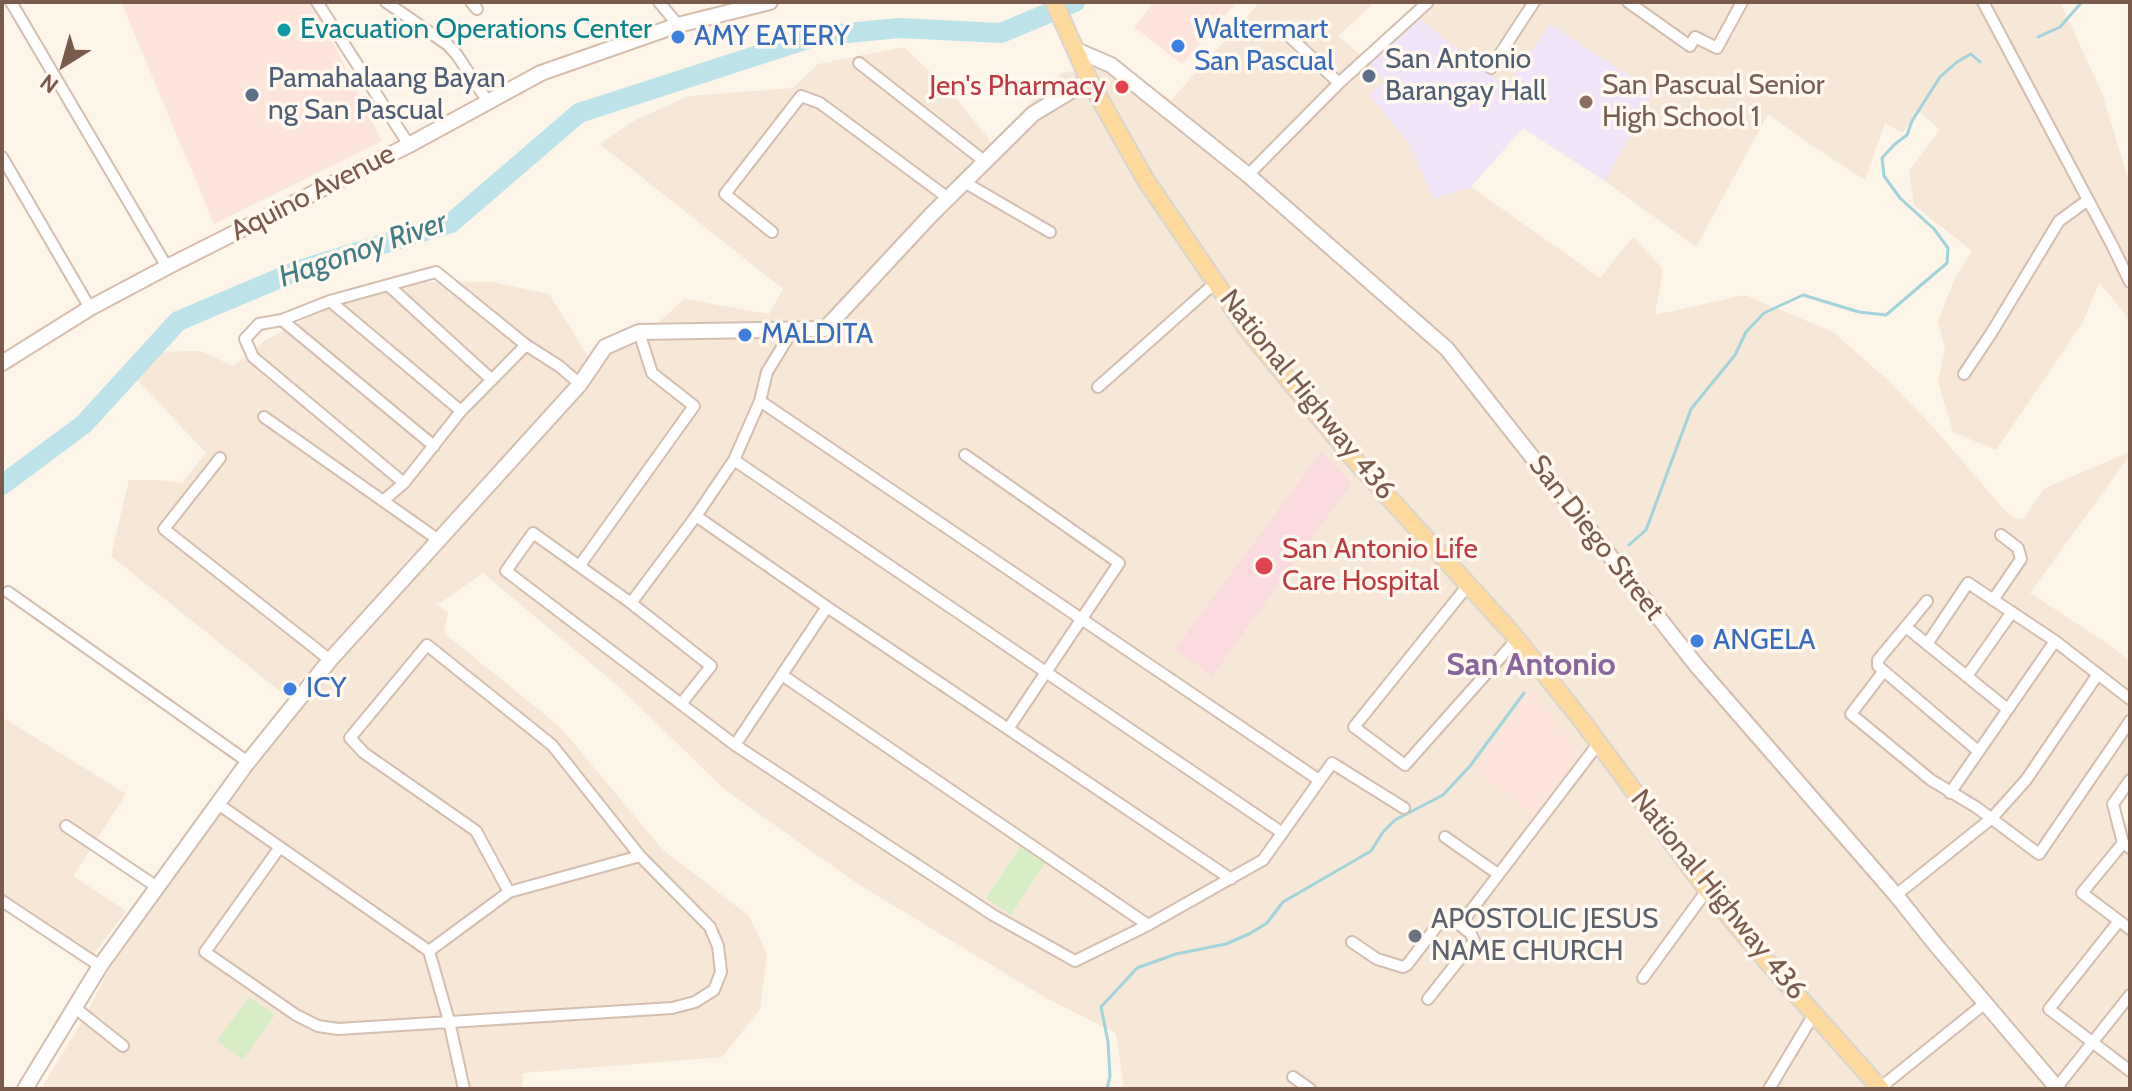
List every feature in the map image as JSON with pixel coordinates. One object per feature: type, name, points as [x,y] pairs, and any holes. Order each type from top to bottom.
[{"type":"main road","name":"National Highway 436","points":[[1054,2],[1089,80],[1145,179],[1250,333],[1352,457],[1517,639],[1707,890],[1881,1088]]},
{"type":"street","points":[[11,2],[167,267]]},
{"type":"street","points":[[317,2],[409,145]]},
{"type":"street","points":[[386,2],[448,45],[488,102]]},
{"type":"street","points":[[659,2],[678,25]]},
{"type":"street","name":"Aquino Avenue","points":[[2,363],[90,308],[409,145],[541,73],[678,25],[770,2]]},
{"type":"street","points":[[1248,175],[1339,83],[1428,2]]},
{"type":"street","points":[[1491,68],[1534,2]]},
{"type":"street","points":[[1628,2],[1690,46],[1695,37],[1717,48],[1742,2]]},
{"type":"street","points":[[1983,2],[2130,282]]},
{"type":"street","points":[[1290,37],[1339,83]]},
{"type":"street","name":"San Diego Street","points":[[1076,50],[1111,65],[1248,175],[1447,349],[1696,665],[1896,895],[2057,1088]]},
{"type":"street","points":[[859,63],[984,161]]},
{"type":"street","points":[[25,1089],[100,966],[248,762],[330,660],[580,384],[605,347],[639,332],[825,329],[948,198],[1033,114],[1089,80]]},
{"type":"street","points":[[772,232],[725,194],[801,96],[820,103],[948,198]]},
{"type":"street","points":[[2,157],[6,173],[90,308]]},
{"type":"street","points":[[964,182],[1050,232]]},
{"type":"street","points":[[1964,374],[2059,221],[2088,200]]},
{"type":"street","points":[[404,483],[253,357],[245,339],[259,324],[282,320],[330,301],[436,272],[580,384]]},
{"type":"street","points":[[1098,387],[1215,283]]},
{"type":"street","points":[[388,285],[492,380]]},
{"type":"street","points":[[330,301],[461,411]]},
{"type":"street","points":[[282,320],[434,446]]},
{"type":"street","points":[[631,603],[734,460],[760,401],[767,372],[792,331]]},
{"type":"street","points":[[580,565],[694,406],[652,373],[639,332]]},
{"type":"street","points":[[384,500],[404,483],[461,411],[526,345]]},
{"type":"street","points":[[760,401],[1319,780]]},
{"type":"street","points":[[264,417],[440,541]]},
{"type":"street","points":[[965,455],[1119,563],[1008,729]]},
{"type":"street","points":[[220,458],[164,529],[330,660]]},
{"type":"street","points":[[734,460],[1281,832]]},
{"type":"street","points":[[696,516],[1231,879]]},
{"type":"street","points":[[681,704],[711,666],[631,603],[533,533],[506,571],[681,704],[735,745],[993,915],[1075,961],[1148,925],[1263,860],[1332,763],[1404,808]]},
{"type":"street","points":[[1993,600],[2021,559],[2018,548],[2001,535]]},
{"type":"street","points":[[1927,644],[1968,583],[2055,641],[2130,699]]},
{"type":"street","points":[[1469,584],[1354,727],[1405,765],[1517,639]]},
{"type":"street","points":[[8,592],[248,762]]},
{"type":"street","points":[[1927,601],[1878,660],[1878,666],[1978,751]]},
{"type":"street","points":[[735,745],[827,607]]},
{"type":"street","points":[[1967,676],[2012,612]]},
{"type":"street","points":[[1906,627],[2006,708]]},
{"type":"street","points":[[1950,793],[2055,641]]},
{"type":"street","points":[[280,847],[205,952],[296,1015],[318,1026],[338,1029],[672,1008],[695,1002],[714,990],[721,972],[718,946],[710,927],[640,856],[552,745],[427,645],[350,738],[364,753],[476,831],[509,892]]},
{"type":"street","points":[[1883,672],[1851,714],[1923,773],[1992,818],[2039,854],[2130,721]]},
{"type":"street","points":[[1896,895],[1992,818],[2026,780],[2098,674]]},
{"type":"street","points":[[782,675],[1148,925]]},
{"type":"street","points":[[1460,925],[1598,744]]},
{"type":"street","points":[[2130,780],[2113,804],[2126,846],[2082,893],[2130,929]]},
{"type":"street","points":[[218,804],[429,951],[464,1089]]},
{"type":"street","points":[[66,826],[157,887]]},
{"type":"street","points":[[1445,837],[1498,874]]},
{"type":"street","points":[[429,951],[509,892],[640,856]]},
{"type":"street","points":[[1643,978],[1707,890]]},
{"type":"street","points":[[2,901],[100,966]]},
{"type":"street","points":[[1352,942],[1377,959],[1403,967],[1436,927],[1447,921],[1460,925],[1474,941],[1428,999]]},
{"type":"street","points":[[2119,921],[2049,1009],[2130,1071]]},
{"type":"street","points":[[2057,1088],[2130,995]]},
{"type":"street","points":[[1881,1088],[1984,1004]]},
{"type":"street","points":[[74,1007],[123,1046]]},
{"type":"street","points":[[1769,1089],[1814,1014]]},
{"type":"street","points":[[1293,1077],[1310,1089]]},
{"type":"shaded area","points":[[121,2],[313,2],[382,141],[214,224]]},
{"type":"shaded area","name":"Waltermart San Pascual","points":[[1154,2],[1237,2],[1182,64],[1134,27]]},
{"type":"shaded area","points":[[1260,2],[1375,2],[1338,36],[1385,80],[1433,199],[1471,187],[1600,278],[1633,237],[1663,269],[1655,315],[1745,295],[1833,332],[1889,381],[2006,512],[2016,519],[2026,515],[2045,488],[2130,452],[2030,593],[2114,648],[2130,662],[2130,782],[2110,811],[2130,826],[2130,1089],[1124,1089],[1116,1033],[1046,998],[858,884],[724,789],[618,686],[483,573],[439,604],[430,598],[448,613],[444,633],[560,727],[662,849],[749,916],[767,954],[760,1009],[722,1057],[523,1073],[522,1089],[41,1089],[109,970],[201,839],[332,669],[410,582],[398,573],[286,696],[111,556],[129,480],[182,483],[206,453],[134,376],[141,352],[201,351],[233,366],[266,340],[375,282],[492,282],[549,294],[588,356],[656,325],[684,299],[769,314],[783,289],[600,144],[637,119],[689,96],[793,88],[818,64],[904,47],[952,93],[991,142],[1061,73],[1118,66],[1171,100]]},
{"type":"shaded area","points":[[1440,2],[2060,2],[2102,93],[2130,185],[2130,323],[2099,283],[2083,322],[1996,450],[1953,432],[1938,382],[1945,348],[1938,321],[1954,280],[1972,251],[1914,205],[1909,171],[1940,130],[1920,112],[1902,133],[1885,123],[1865,180],[1768,114],[1696,247],[1605,181],[1523,128],[1536,112],[1418,18]]},
{"type":"shaded area","points":[[1418,18],[1506,87],[1550,24],[1654,92],[1605,181],[1523,128],[1471,187],[1433,199],[1409,143],[1369,95],[1385,80],[1368,61]]},
{"type":"shaded area","name":"San Antonio Life Care Hospital","points":[[1322,451],[1351,484],[1212,676],[1175,649]]},
{"type":"shaded area","points":[[1531,690],[1580,752],[1534,815],[1474,770]]},
{"type":"shaded area","points":[[2,717],[126,794],[73,876],[126,911],[89,961],[2,903]]},
{"type":"green space","points":[[1020,847],[1045,863],[1011,915],[986,898]]},
{"type":"green space","points":[[249,997],[275,1015],[243,1059],[217,1041]]},
{"type":"waterway","name":"Hagonoy River","points":[[2,485],[84,424],[178,321],[299,270],[451,223],[579,113],[817,36],[899,28],[1001,33],[1075,2]]},
{"type":"waterway","points":[[2038,37],[2060,27],[2082,2]]},
{"type":"waterway","points":[[1629,545],[1646,530],[1691,409],[1735,355],[1746,332],[1764,313],[1803,295],[1859,312],[1886,315],[1947,263],[1948,248],[1934,229],[1900,198],[1884,176],[1882,158],[1907,135],[1912,121],[1940,77],[1971,54],[1980,62]]},
{"type":"waterway","points":[[1107,1089],[1110,1076],[1108,1042],[1101,1007],[1137,968],[1176,954],[1226,944],[1249,934],[1267,923],[1283,902],[1371,851],[1395,820],[1443,795],[1470,766],[1524,693]]},
{"type":"place","name":"Evacuation Operations Center","points":[[284,30]]},
{"type":"place","name":"AMY EATERY","points":[[678,37]]},
{"type":"place","name":"Waltermart San Pascual","points":[[1178,46]]},
{"type":"place","name":"San Antonio Barangay Hall","points":[[1369,76]]},
{"type":"place","name":"Jen's Pharmacy","points":[[1122,87]]},
{"type":"place","name":"Pamahalaang Bayan ng San Pascual","points":[[252,95]]},
{"type":"place","name":"San Pascual Senior High School 1","points":[[1586,102]]},
{"type":"place","name":"MALDITA","points":[[745,335]]},
{"type":"place","name":"San Antonio Life Care Hospital","points":[[1264,566]]},
{"type":"place","name":"ANGELA","points":[[1697,641]]},
{"type":"place","name":"ICY","points":[[290,689]]},
{"type":"place","name":"APOSTOLIC JESUS NAME CHURCH","points":[[1415,936]]},
{"type":"district","name":"San Antonio","points":[[1531,666]]}]
